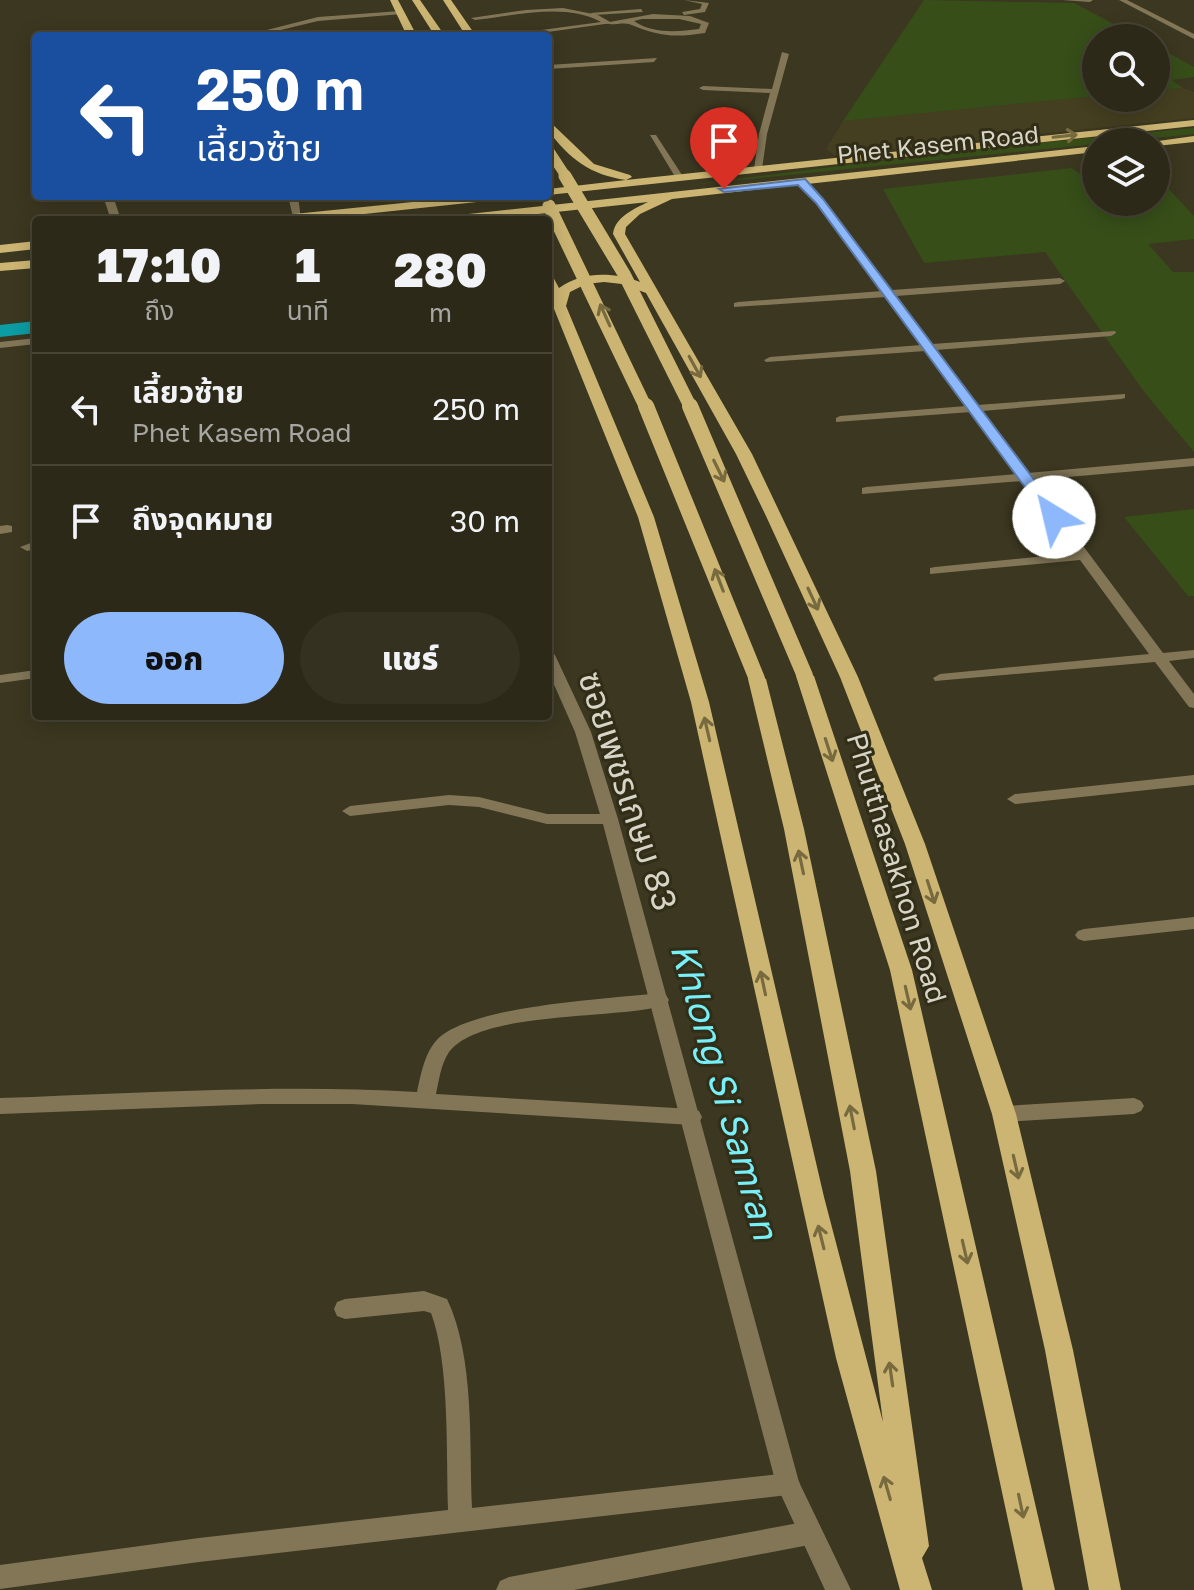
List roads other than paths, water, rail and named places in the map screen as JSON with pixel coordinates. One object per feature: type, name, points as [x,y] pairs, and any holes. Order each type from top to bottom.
[{"type":"main road","points":[[394,0],[410,32]]},
{"type":"main road","points":[[416,0],[437,32]]},
{"type":"main road","points":[[447,0],[468,32]]},
{"type":"main road","name":"Phet Kasem Road","points":[[552,197],[666,179],[1194,123]]},
{"type":"main road","points":[[552,129],[582,163],[601,173],[666,179]]},
{"type":"main road","points":[[1170,142],[1194,139]]},
{"type":"main road","points":[[552,148],[561,141]]},
{"type":"main road","name":"Phet Kasem Road","points":[[484,216],[1082,151]]},
{"type":"main road","name":"Phutthasakhon Road","points":[[552,157],[614,258],[732,498],[805,676],[901,970],[1039,1590]]},
{"type":"main road","points":[[673,194],[636,212],[620,226],[619,234],[744,454],[849,677],[915,844],[1004,1114],[1059,1350],[1105,1590]]},
{"type":"main road","points":[[426,204],[444,200]]},
{"type":"main road","points":[[308,216],[466,200]]},
{"type":"main road","points":[[548,200],[592,286],[643,399],[701,533],[757,679],[794,829],[863,1171],[918,1590]]},
{"type":"main road","points":[[0,249],[32,245]]},
{"type":"main road","points":[[0,267],[32,264]]},
{"type":"main road","points":[[560,305],[562,295],[571,285],[595,279],[629,281],[657,299]]},
{"type":"main road","points":[[552,287],[646,517],[700,702],[850,1358],[918,1590]]},
{"type":"street","points":[[474,17],[567,10],[594,13],[631,9],[703,11],[706,3],[687,0]]},
{"type":"street","points":[[1065,0],[1090,0]]},
{"type":"street","points":[[1122,0],[1194,37]]},
{"type":"street","points":[[631,9],[628,5],[637,1]]},
{"type":"street","points":[[263,32],[318,19],[400,13]]},
{"type":"street","points":[[594,13],[608,23]]},
{"type":"street","points":[[534,32],[629,21],[630,18],[696,18],[705,23],[702,31],[685,33],[639,30],[629,21]]},
{"type":"street","points":[[758,169],[785,54]]},
{"type":"street","points":[[552,67],[654,60]]},
{"type":"street","points":[[703,88],[774,91]]},
{"type":"street","points":[[653,137],[680,178]]},
{"type":"street","points":[[801,182],[820,201],[1194,704]]},
{"type":"street","points":[[738,305],[1060,281]]},
{"type":"street","points":[[770,360],[1111,333]]},
{"type":"street","points":[[0,345],[32,341]]},
{"type":"street","points":[[840,420],[1121,396]]},
{"type":"street","points":[[866,491],[1194,462]]},
{"type":"street","points":[[935,571],[1083,556]]},
{"type":"street","points":[[940,678],[1194,654]]},
{"type":"street","name":"ซอยเพชรเกษม 83","points":[[552,664],[583,732],[610,819],[788,1484],[838,1590]]},
{"type":"street","points":[[0,679],[32,675]]},
{"type":"street","points":[[1015,799],[1194,780]]},
{"type":"street","points":[[350,811],[449,800],[479,802],[547,819],[610,819]]},
{"type":"street","points":[[1084,935],[1194,923]]},
{"type":"street","points":[[425,1098],[439,1052],[450,1039],[469,1029],[535,1016],[660,1000]]},
{"type":"street","points":[[0,1106],[263,1096],[425,1098],[692,1117]]},
{"type":"street","points":[[1004,1114],[1134,1106]]},
{"type":"street","points":[[345,1309],[424,1301],[439,1306],[444,1314],[451,1348],[460,1520]]},
{"type":"street","points":[[0,1577],[199,1550],[788,1484]]},
{"type":"street","points":[[509,1590],[809,1533]]},
{"type":"waterway","points":[[0,331],[32,327]]},
{"type":"water label","name":"Khlong Si Samran","points":[[725,1091]]}]
